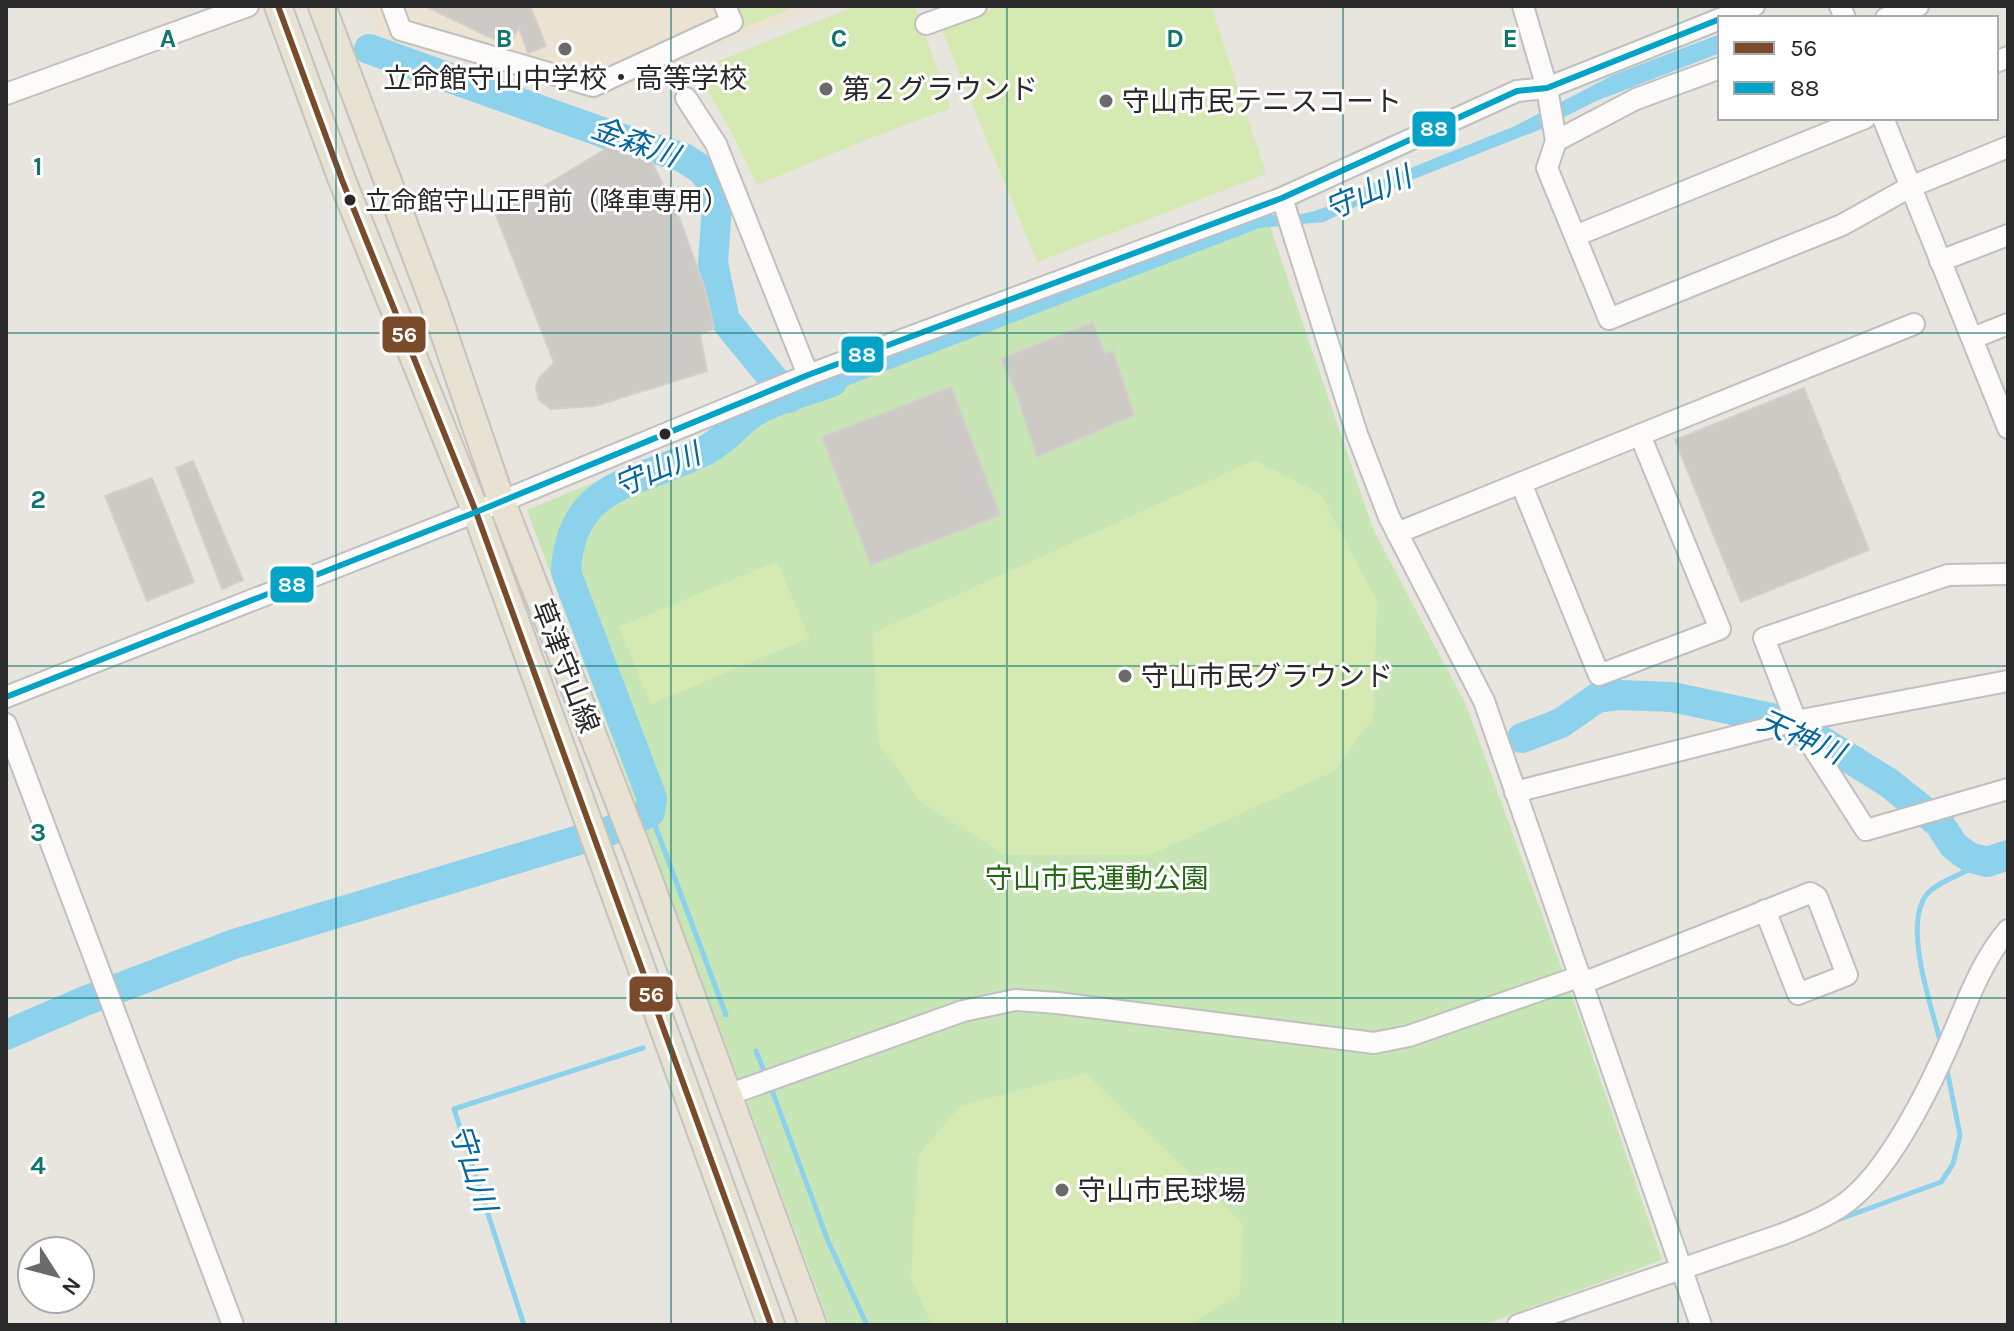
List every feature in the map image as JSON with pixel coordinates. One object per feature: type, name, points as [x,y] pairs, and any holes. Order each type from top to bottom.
[{"type":"main road","name":"草津守山線","points":[[278,6],[342,180],[476,512],[771,1325]]},
{"type":"main road","name":"草津守山線","points":[[322,6],[434,304],[501,500],[640,856],[813,1325]]},
{"type":"street","points":[[6,94],[248,6]]},
{"type":"street","points":[[392,6],[401,30],[593,86],[732,22],[725,6]]},
{"type":"street","points":[[926,24],[976,6]]},
{"type":"street","points":[[1523,6],[1547,88],[1556,141],[1547,168],[1609,319],[1842,225],[1910,187],[2008,147]]},
{"type":"street","points":[[1729,16],[1754,6]]},
{"type":"street","points":[[1891,16],[1918,6]]},
{"type":"street","points":[[6,697],[476,512],[800,378],[1282,198],[1517,91],[1547,88],[1718,20]]},
{"type":"street","points":[[1556,141],[1636,99],[1718,69]]},
{"type":"street","points":[[686,98],[716,144],[800,378]]},
{"type":"street","points":[[1575,236],[1860,120]]},
{"type":"street","points":[[1884,120],[2006,418]]},
{"type":"street","points":[[1282,198],[1357,434],[1397,533],[1484,701],[1701,1325]]},
{"type":"street","points":[[1940,261],[2008,235]]},
{"type":"street","points":[[1397,533],[1914,324]]},
{"type":"street","points":[[1973,338],[2008,324]]},
{"type":"street","points":[[1521,483],[1599,675],[1720,629],[1640,435]]},
{"type":"street","points":[[2008,574],[1948,575],[1764,638],[1796,721],[1866,830],[2008,789]]},
{"type":"street","points":[[1515,792],[1796,721],[2008,681]]},
{"type":"street","points":[[6,724],[233,1325]]},
{"type":"street","points":[[736,1092],[963,1011],[1015,1000],[1374,1043],[1409,1036],[1582,979],[1810,893],[1817,897],[1847,975],[1798,994],[1765,910]]},
{"type":"street","points":[[1518,1325],[1783,1234],[1819,1219],[1845,1203],[1865,1184],[1904,1131],[1932,1081],[1973,986],[2008,930]]},
{"type":"shaded area","name":"立命館守山中学校・高等学校","points":[[363,6],[820,6],[686,59],[595,100],[386,40]]},
{"type":"green space","points":[[731,6],[798,6],[740,29]]},
{"type":"green space","name":"第２グラウンド","points":[[856,6],[915,6],[951,108],[757,185],[696,70]]},
{"type":"green space","name":"守山市民テニスコート","points":[[1001,6],[1211,6],[1266,174],[1037,262],[941,28]]},
{"type":"green space","name":"守山市民運動公園","points":[[1263,206],[1373,529],[1466,705],[1576,1008],[1662,1260],[1483,1325],[830,1325],[527,510]]},
{"type":"green space","name":"守山市民グラウンド","points":[[1255,460],[1321,494],[1377,601],[1373,718],[1334,771],[1150,855],[1004,855],[920,801],[878,742],[873,633]]},
{"type":"green space","points":[[777,561],[809,638],[651,704],[619,627]]},
{"type":"green space","name":"守山市民球場","points":[[1085,1073],[1243,1224],[1240,1294],[1188,1325],[932,1325],[911,1279],[918,1156],[960,1106]]},
{"type":"water","points":[[1718,35],[1718,54],[1594,102],[1539,130],[1409,181],[1324,222],[1260,228],[799,404],[789,391],[1255,213],[1278,216],[1303,214],[1327,207],[1346,194],[1515,126],[1613,75]]},
{"type":"building","points":[[425,6],[530,6],[546,46],[528,53],[519,28],[508,46]]},
{"type":"building","points":[[641,140],[679,217],[705,289],[714,328],[700,335],[707,371],[595,406],[551,409],[539,400],[536,387],[539,378],[554,363],[496,215],[611,146]]},
{"type":"building","points":[[1093,322],[1105,354],[1113,351],[1134,415],[1037,457],[1016,392],[1001,359]]},
{"type":"building","points":[[951,387],[1000,515],[871,565],[822,437]]},
{"type":"building","points":[[1804,388],[1869,550],[1741,602],[1675,440]]},
{"type":"building","points":[[193,461],[243,580],[222,589],[176,468]]},
{"type":"building","points":[[152,478],[194,582],[147,601],[105,496]]},
{"type":"waterway","name":"金森川","points":[[369,49],[610,135],[682,157],[701,169],[713,184],[717,204],[713,263],[725,320],[789,398]]},
{"type":"waterway","points":[[6,1035],[234,944],[612,830],[650,812],[652,798],[566,572],[571,541],[581,518],[595,501],[614,489],[708,449],[760,409],[832,382]]},
{"type":"waterway","name":"天神川","points":[[1522,738],[1561,723],[1597,698],[1620,695],[1672,697],[1771,718],[1817,738],[1889,783],[1939,823],[1954,846],[1969,857],[1987,862],[2008,855]]},
{"type":"waterway","name":"守山川","points":[[650,812],[726,1015]]},
{"type":"waterway","points":[[1941,1044],[1921,967],[1917,925],[1920,908],[1932,889],[1987,862]]},
{"type":"waterway","name":"守山川","points":[[524,1325],[454,1109],[643,1048]]},
{"type":"waterway","points":[[756,1051],[766,1076]]},
{"type":"waterway","points":[[1832,1222],[1941,1182],[1953,1164],[1960,1135],[1946,1065]]},
{"type":"waterway","points":[[770,1085],[828,1241],[867,1325]]},
{"type":"waterway","points":[[1550,1325],[1575,1316]]},
{"type":"transit line","name":"56","points":[[278,6],[342,180],[476,512],[771,1325]]},
{"type":"transit line","name":"88","points":[[6,697],[476,512],[808,375],[1282,198],[1517,91],[1547,88],[1718,20]]},
{"type":"place","name":"立命館守山中学校・高等学校","points":[[565,49]]},
{"type":"place","name":"第２グラウンド","points":[[826,89]]},
{"type":"place","name":"守山市民テニスコート","points":[[1106,101]]},
{"type":"place","name":"立命館守山正門前（降車専用）","points":[[350,200]]},
{"type":"place","name":"守山市民グラウンド","points":[[1125,676]]},
{"type":"place","name":"守山市民球場","points":[[1062,1190]]}]
